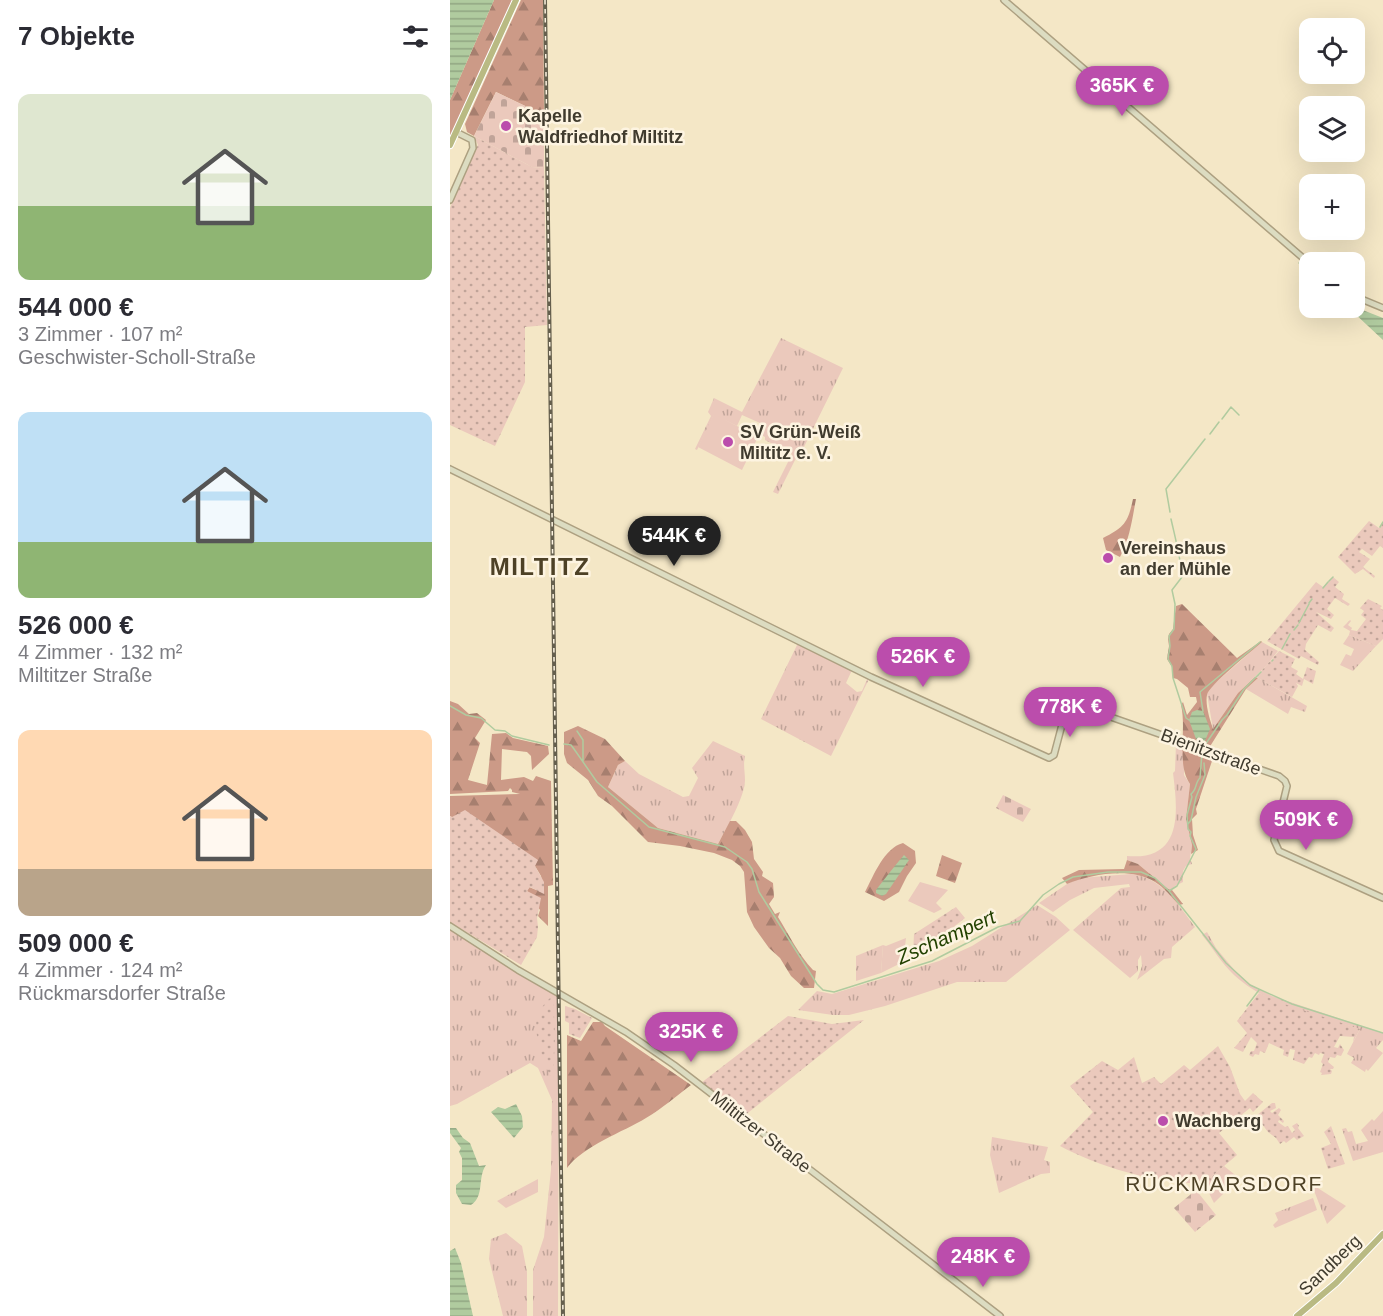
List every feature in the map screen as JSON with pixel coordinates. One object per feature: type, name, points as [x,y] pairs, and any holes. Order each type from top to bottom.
[{"type":"main road","points":[[450,145],[516,0]]},
{"type":"main road","name":"Sandberg","points":[[1297,1316],[1336,1283],[1383,1234]]},
{"type":"street","points":[[1004,0],[1299,255]]},
{"type":"street","points":[[450,200],[473,148],[472,140],[456,132]]},
{"type":"street","points":[[1365,301],[1383,308]]},
{"type":"street","name":"Bienitzstraße","points":[[450,469],[869,676],[1052,758],[1068,702],[1278,776],[1285,781],[1287,786],[1274,840],[1279,851],[1383,898]]},
{"type":"street","name":"Miltitzer Straße","points":[[450,926],[542,984],[626,1032],[674,1065],[1000,1316]]},
{"type":"green space","points":[[494,0],[514,0],[450,141],[450,100]]},
{"type":"green space","points":[[521,0],[543,0],[544,115],[496,92],[474,136],[467,132],[465,124]]},
{"type":"green space","points":[[496,92],[544,115],[544,168],[532,167],[474,136]]},
{"type":"green space","points":[[474,136],[532,167],[544,168],[547,325],[525,327],[525,382],[495,446],[450,425],[450,208],[468,163],[478,145]]},
{"type":"green space","points":[[781,338],[843,368],[778,494],[773,492],[792,454],[765,440],[765,437],[757,432],[760,423],[742,415],[737,426],[714,415],[697,450],[695,449],[711,416],[708,412],[714,398],[742,412]]},
{"type":"green space","name":"SV Grün-Weiß Miltitz e. V.","points":[[714,414],[758,437],[742,470],[698,447]]},
{"type":"green space","points":[[1133,499],[1136,499],[1130,529],[1120,557],[1106,550],[1103,538],[1121,527],[1129,513]]},
{"type":"green space","points":[[1369,521],[1379,528],[1383,522],[1383,548],[1380,546],[1372,556],[1362,549],[1359,552],[1370,559],[1363,567],[1375,576],[1374,578],[1363,569],[1355,574],[1338,557]]},
{"type":"green space","points":[[1333,577],[1339,582],[1335,587],[1344,594],[1342,599],[1350,604],[1348,606],[1335,598],[1327,609],[1334,615],[1331,619],[1316,612],[1334,628],[1331,632],[1318,625],[1306,644],[1305,650],[1319,662],[1318,665],[1301,656],[1299,659],[1267,641],[1316,582],[1323,587]]},
{"type":"green space","points":[[1368,599],[1382,606],[1380,608],[1383,610],[1383,639],[1376,646],[1349,635],[1350,631],[1343,627],[1350,620],[1348,625],[1352,628],[1351,630],[1357,631],[1366,619],[1361,615],[1364,611],[1360,608]]},
{"type":"green space","points":[[1182,604],[1237,658],[1262,642],[1223,676],[1207,695],[1207,708],[1213,729],[1238,693],[1255,677],[1258,678],[1246,689],[1209,748],[1213,758],[1196,809],[1197,814],[1192,819],[1193,835],[1198,850],[1191,854],[1192,845],[1186,819],[1190,784],[1184,767],[1181,705],[1183,702],[1187,715],[1197,702],[1196,697],[1190,697],[1188,688],[1173,678],[1172,667],[1167,659],[1168,639],[1173,629],[1176,606]]},
{"type":"green space","points":[[1349,635],[1376,646],[1353,671],[1340,665],[1346,654],[1351,656],[1354,649],[1343,644]]},
{"type":"green space","points":[[1262,642],[1278,651],[1238,693],[1213,729],[1207,694],[1213,685]]},
{"type":"green space","points":[[798,643],[852,670],[846,683],[857,692],[862,691],[868,677],[869,679],[831,756],[761,719]]},
{"type":"green space","points":[[1279,651],[1295,659],[1291,667],[1298,671],[1296,674],[1303,679],[1307,667],[1316,671],[1313,684],[1304,679],[1302,686],[1296,683],[1298,686],[1292,697],[1256,677]]},
{"type":"green space","points":[[1258,678],[1307,706],[1305,712],[1291,707],[1288,714],[1246,689]]},
{"type":"green space","points":[[450,701],[458,704],[469,714],[477,713],[486,720],[475,738],[480,743],[468,780],[487,785],[492,734],[506,733],[513,738],[548,746],[549,754],[532,770],[531,756],[527,752],[502,749],[501,780],[524,777],[533,781],[536,776],[551,781],[553,885],[548,886],[548,926],[538,916],[540,910],[527,891],[529,887],[544,893],[541,876],[535,866],[450,816],[450,796],[520,794],[512,792],[510,788],[508,791],[450,794]]},
{"type":"green space","points":[[578,726],[605,739],[625,761],[618,765],[608,787],[658,828],[718,844],[730,821],[736,821],[745,830],[752,842],[754,859],[763,872],[762,876],[773,883],[774,897],[769,904],[775,914],[780,912],[778,917],[794,945],[816,971],[814,988],[804,988],[791,976],[780,958],[769,948],[754,927],[747,912],[744,872],[740,866],[714,853],[648,842],[612,806],[598,796],[588,780],[567,763],[564,754],[564,732]]},
{"type":"green space","points":[[713,741],[745,756],[745,780],[742,795],[718,844],[658,828],[608,787],[618,765],[625,761],[639,774],[683,797],[689,796],[698,778],[692,768]]},
{"type":"green space","points":[[1176,743],[1184,745],[1184,775],[1190,784],[1186,819],[1192,845],[1190,858],[1192,864],[1186,866],[1183,871],[1183,882],[1172,890],[1138,864],[1127,860],[1127,856],[1159,851],[1173,831],[1176,803],[1173,773]]},
{"type":"green space","points":[[1003,795],[1031,809],[1023,822],[996,808]]},
{"type":"green space","points":[[465,810],[538,860],[535,866],[544,882],[544,894],[530,887],[527,891],[541,898],[537,918],[537,937],[521,965],[450,922],[450,816]]},
{"type":"green space","points":[[903,843],[915,851],[916,863],[899,892],[884,901],[865,892],[885,856],[890,850]]},
{"type":"green space","points":[[942,855],[962,863],[955,883],[936,876]]},
{"type":"green space","points":[[1127,860],[1138,864],[1172,890],[1183,904],[1179,905],[1165,890],[1145,877],[1123,873],[1111,874],[1088,877],[1067,884],[1062,878],[1079,870],[1124,869]]},
{"type":"green space","points":[[1131,874],[1142,876],[1160,886],[1195,927],[1172,947],[1171,958],[1164,959],[1137,980],[1142,966],[1141,955],[1138,960],[1138,971],[1130,978],[1073,930],[1121,888],[1130,887],[1129,884],[1094,888],[1053,912],[1039,903],[1080,878]]},
{"type":"green space","points":[[920,882],[948,890],[936,903],[942,909],[934,913],[908,901]]},
{"type":"green space","points":[[1037,905],[1056,917],[1070,930],[1006,982],[957,982],[885,1006],[849,1015],[798,1010],[817,991],[832,994],[939,961],[972,946]]},
{"type":"green space","points":[[956,907],[965,918],[951,929],[948,937],[935,948],[933,946],[913,955],[914,934]]},
{"type":"green space","points":[[450,928],[559,997],[558,1316],[533,1316],[533,1270],[544,1237],[551,1170],[552,1100],[538,1068],[530,1063],[450,1106]]},
{"type":"green space","points":[[1207,932],[1216,948],[1236,972],[1250,984],[1272,996],[1383,1033],[1383,1040],[1376,1048],[1383,1053],[1365,1072],[1351,1063],[1354,1058],[1347,1054],[1360,1029],[1294,1009],[1247,986],[1234,975],[1202,935]]},
{"type":"green space","points":[[906,938],[903,962],[881,973],[883,945],[886,946]]},
{"type":"green space","points":[[883,945],[881,973],[856,981],[856,956]]},
{"type":"green space","points":[[1259,993],[1281,1003],[1360,1029],[1353,1042],[1354,1037],[1340,1036],[1334,1047],[1338,1048],[1340,1044],[1344,1050],[1341,1056],[1330,1057],[1328,1062],[1334,1067],[1330,1069],[1331,1074],[1321,1075],[1323,1064],[1321,1062],[1324,1054],[1315,1053],[1304,1064],[1293,1060],[1295,1050],[1290,1049],[1288,1057],[1283,1055],[1284,1050],[1269,1043],[1265,1053],[1260,1051],[1259,1055],[1255,1054],[1253,1057],[1249,1055],[1251,1051],[1254,1051],[1257,1043],[1251,1037],[1243,1052],[1234,1048],[1247,1033],[1237,1021]]},
{"type":"green space","points":[[553,995],[555,1035],[553,1081],[540,1051],[536,1025],[539,1012]]},
{"type":"green space","points":[[565,1006],[592,1018],[580,1038],[569,1034],[569,1023],[565,1021]]},
{"type":"green space","points":[[788,1016],[832,1024],[864,1020],[744,1116],[701,1083]]},
{"type":"green space","points":[[593,1022],[602,1022],[691,1085],[652,1114],[583,1153],[567,1168],[567,1035],[581,1041]]},
{"type":"green space","points":[[1218,1046],[1245,1101],[1253,1093],[1263,1102],[1253,1112],[1250,1108],[1219,1133],[1237,1155],[1204,1183],[1149,1178],[1093,1161],[1060,1146],[1093,1112],[1070,1086],[1102,1061],[1118,1070],[1134,1057],[1142,1083],[1154,1077],[1161,1084],[1184,1065],[1190,1070]]},
{"type":"green space","points":[[1275,1103],[1276,1108],[1270,1111],[1272,1113],[1279,1108],[1281,1110],[1278,1115],[1284,1121],[1283,1123],[1279,1120],[1278,1122],[1285,1127],[1288,1126],[1292,1133],[1295,1130],[1292,1126],[1297,1123],[1304,1136],[1297,1140],[1294,1137],[1280,1144],[1268,1132],[1256,1116]]},
{"type":"green space","points":[[1383,1111],[1383,1152],[1353,1161],[1342,1129],[1352,1131],[1356,1144],[1368,1141],[1361,1130]]},
{"type":"green space","points":[[1331,1126],[1345,1164],[1328,1169],[1321,1148],[1331,1144],[1324,1132]]},
{"type":"green space","points":[[992,1137],[1048,1147],[1044,1160],[1050,1162],[1050,1173],[1041,1174],[999,1193],[990,1155]]},
{"type":"green space","points":[[1224,1166],[1239,1178],[1214,1203],[1204,1183]]},
{"type":"green space","points":[[538,1179],[538,1192],[506,1208],[497,1201]]},
{"type":"green space","points":[[1313,1185],[1346,1206],[1327,1224],[1313,1188]]},
{"type":"green space","points":[[1196,1190],[1216,1215],[1195,1232],[1174,1208]]},
{"type":"green space","points":[[1313,1198],[1317,1210],[1275,1228],[1273,1225],[1278,1220],[1275,1213]]},
{"type":"green space","points":[[506,1233],[522,1246],[527,1272],[527,1316],[503,1316],[489,1259],[491,1239]]},
{"type":"shaded area","points":[[450,0],[494,0],[450,100]]},
{"type":"shaded area","points":[[1365,311],[1383,318],[1383,340],[1359,318],[1365,318]]},
{"type":"shaded area","points":[[1203,711],[1210,729],[1204,743],[1196,739],[1189,720],[1192,712]]},
{"type":"shaded area","points":[[904,855],[909,860],[886,894],[882,896],[876,893],[876,890]]},
{"type":"shaded area","points":[[516,1104],[522,1116],[523,1127],[514,1138],[491,1112],[498,1107],[505,1109]]},
{"type":"shaded area","points":[[450,1128],[456,1128],[470,1143],[479,1166],[486,1165],[483,1170],[480,1192],[471,1205],[462,1204],[456,1193],[456,1185],[462,1180],[462,1158],[459,1152],[461,1148],[450,1133]]},
{"type":"shaded area","points":[[455,1248],[461,1263],[473,1316],[450,1316],[450,1251]]},
{"type":"waterway","points":[[1222,419],[1231,407],[1239,415]]},
{"type":"waterway","points":[[1210,434],[1219,422]]},
{"type":"waterway","points":[[1170,512],[1166,489],[1205,439]]},
{"type":"waterway","points":[[1171,519],[1182,577],[1172,590],[1175,604],[1174,629],[1169,636],[1168,659],[1186,718],[1189,720]]},
{"type":"waterway","points":[[1380,527],[1383,522]]},
{"type":"waterway","points":[[1329,581],[1333,577]]},
{"type":"waterway","points":[[1323,588],[1328,582]]},
{"type":"waterway","points":[[1309,603],[1312,599]]},
{"type":"waterway","points":[[1299,623],[1309,604]]},
{"type":"waterway","points":[[1294,630],[1298,625]]},
{"type":"waterway","points":[[1282,649],[1290,634]]},
{"type":"waterway","points":[[1203,711],[1200,692],[1260,642]]},
{"type":"waterway","points":[[1205,745],[1244,689],[1261,672]]},
{"type":"waterway","name":"Zschampert","points":[[450,706],[466,715],[481,718],[495,730],[549,745]]},
{"type":"waterway","points":[[577,731],[583,740],[583,761]]},
{"type":"waterway","name":"Zschampert","points":[[564,744],[571,745],[597,782],[649,827],[725,847],[747,862],[752,869],[759,892],[823,990],[834,992],[932,961],[998,927],[1020,921],[1043,895],[1073,877],[1108,872],[1141,872],[1155,878],[1169,891],[1226,963],[1250,985],[1292,1004],[1383,1033]]},
{"type":"waterway","points":[[1169,891],[1177,886],[1196,849],[1188,829],[1187,815],[1191,794],[1200,778],[1202,753]]},
{"type":"waterway","points":[[1188,824],[1205,775],[1204,763]]},
{"type":"waterway","points":[[1247,1006],[1259,990]]},
{"type":"railway","points":[[545,0],[563,1316]]},
{"type":"place","name":"Kapelle Waldfriedhof Miltitz","points":[[506,126]]},
{"type":"place","name":"SV Grün-Weiß Miltitz e. V.","points":[[728,442]]},
{"type":"place","name":"Vereinshaus an der Mühle","points":[[1108,558]]},
{"type":"place","name":"Wachberg","points":[[1163,1121]]},
{"type":"district","name":"MILTITZ","points":[[540,567]]},
{"type":"district","name":"RÜCKMARSDORF","points":[[1224,1184]]}]
